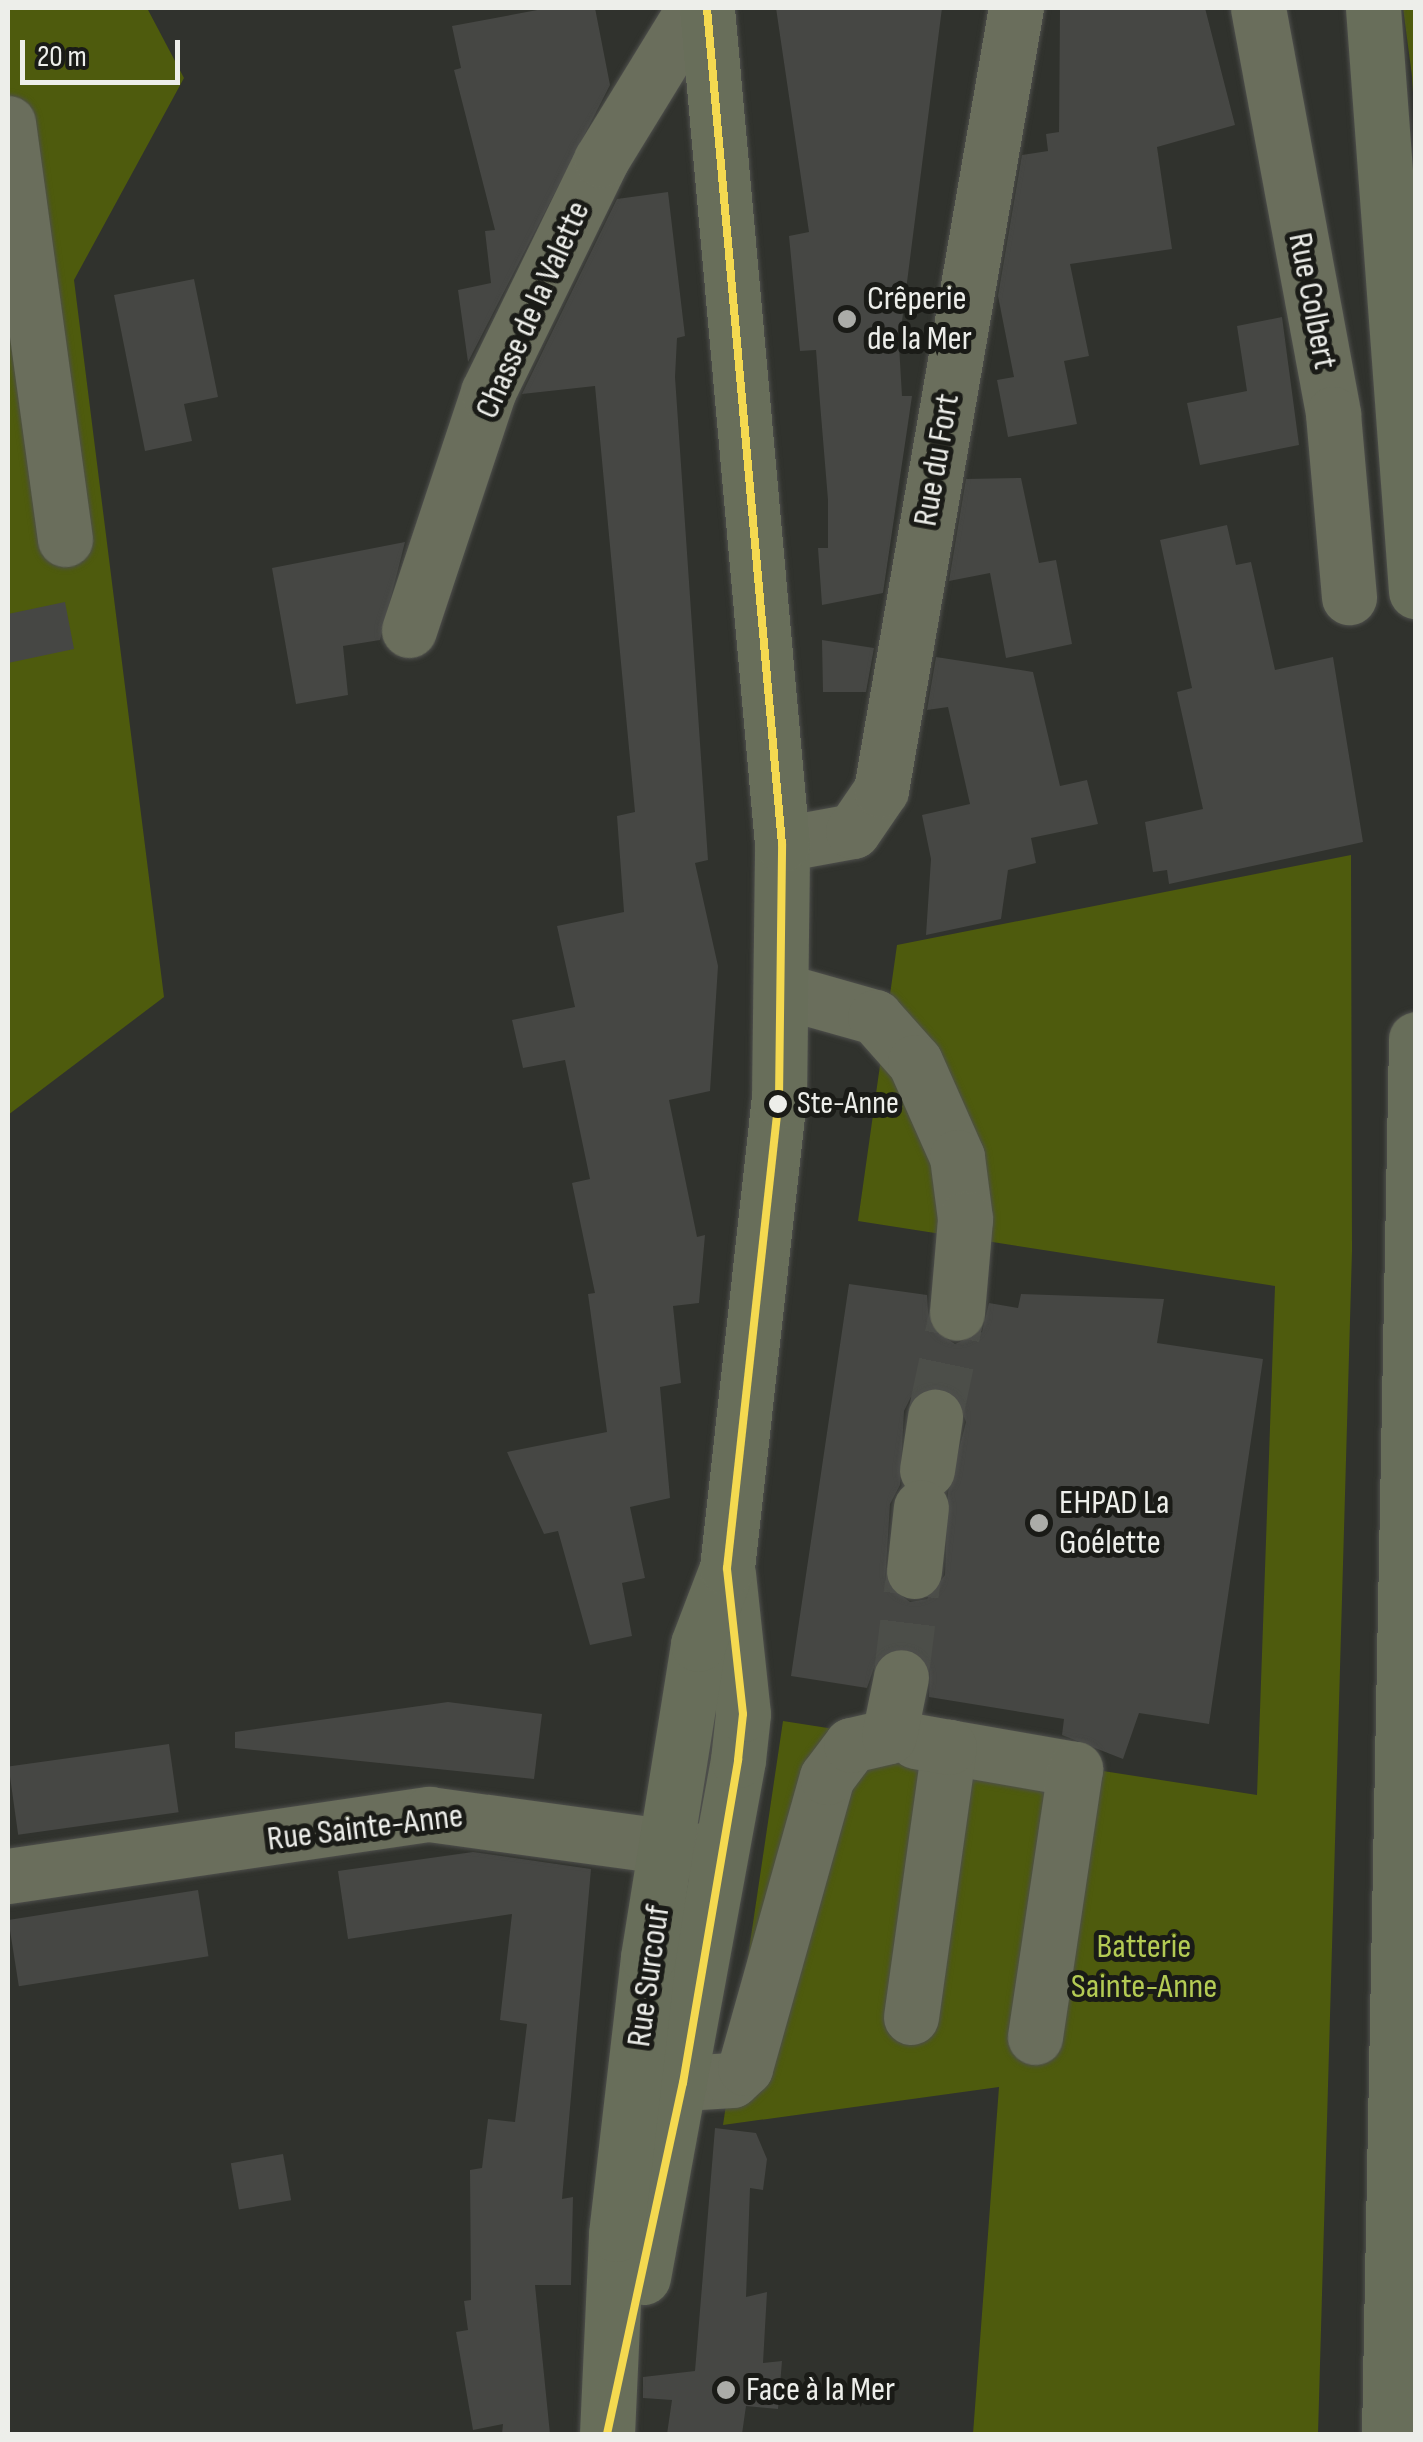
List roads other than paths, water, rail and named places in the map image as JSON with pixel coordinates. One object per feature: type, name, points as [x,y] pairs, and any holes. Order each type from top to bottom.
[{"type":"main road","name":"Rue Surcouf","points":[[610,2413],[616,2234],[695,1850],[743,1714],[727,1568],[783,991],[782,844],[707,8]]},
{"type":"main road","points":[[1373,8],[1416,591]]},
{"type":"main road","points":[[1389,2434],[1416,1038]]},
{"type":"main road","name":"Rue Surcouf","points":[[610,2413],[683,2082],[695,1850]]},
{"type":"street","name":"Chasse de la Valette","points":[[409,630],[488,392],[601,160],[694,8]]},
{"type":"street","name":"Rue du Fort","points":[[782,844],[853,832],[880,790],[1016,8]]},
{"type":"street","name":"Rue Colbert","points":[[1258,8],[1334,414],[1348,597]]},
{"type":"street","points":[[8,123],[65,539]]},
{"type":"street","points":[[783,991],[875,1018],[915,1062],[957,1157],[965,1220],[956,1313]]},
{"type":"street","points":[[914,1572],[935,1417]]},
{"type":"street","points":[[889,1736],[901,1677]]},
{"type":"street","points":[[683,2082],[732,2080],[745,2068],[827,1777],[851,1745],[889,1736],[1075,1769],[1035,2038]]},
{"type":"street","points":[[912,2017],[950,1748]]},
{"type":"street","name":"Rue Sainte-Anne","points":[[8,1876],[429,1814],[695,1850]]},
{"type":"tunnel","points":[[935,1417],[957,1313]]},
{"type":"tunnel","points":[[901,1677],[914,1571]]},
{"type":"place","name":"Crêperie de la Mer","points":[[847,319]]},
{"type":"place","name":"Ste-Anne","points":[[778,1104]]},
{"type":"place","name":"EHPAD La Goélette","points":[[1039,1523]]},
{"type":"place","name":"Face à la Mer","points":[[726,2390]]},
{"type":"park label","name":"Batterie Sainte-Anne","points":[[1144,1967]]}]
